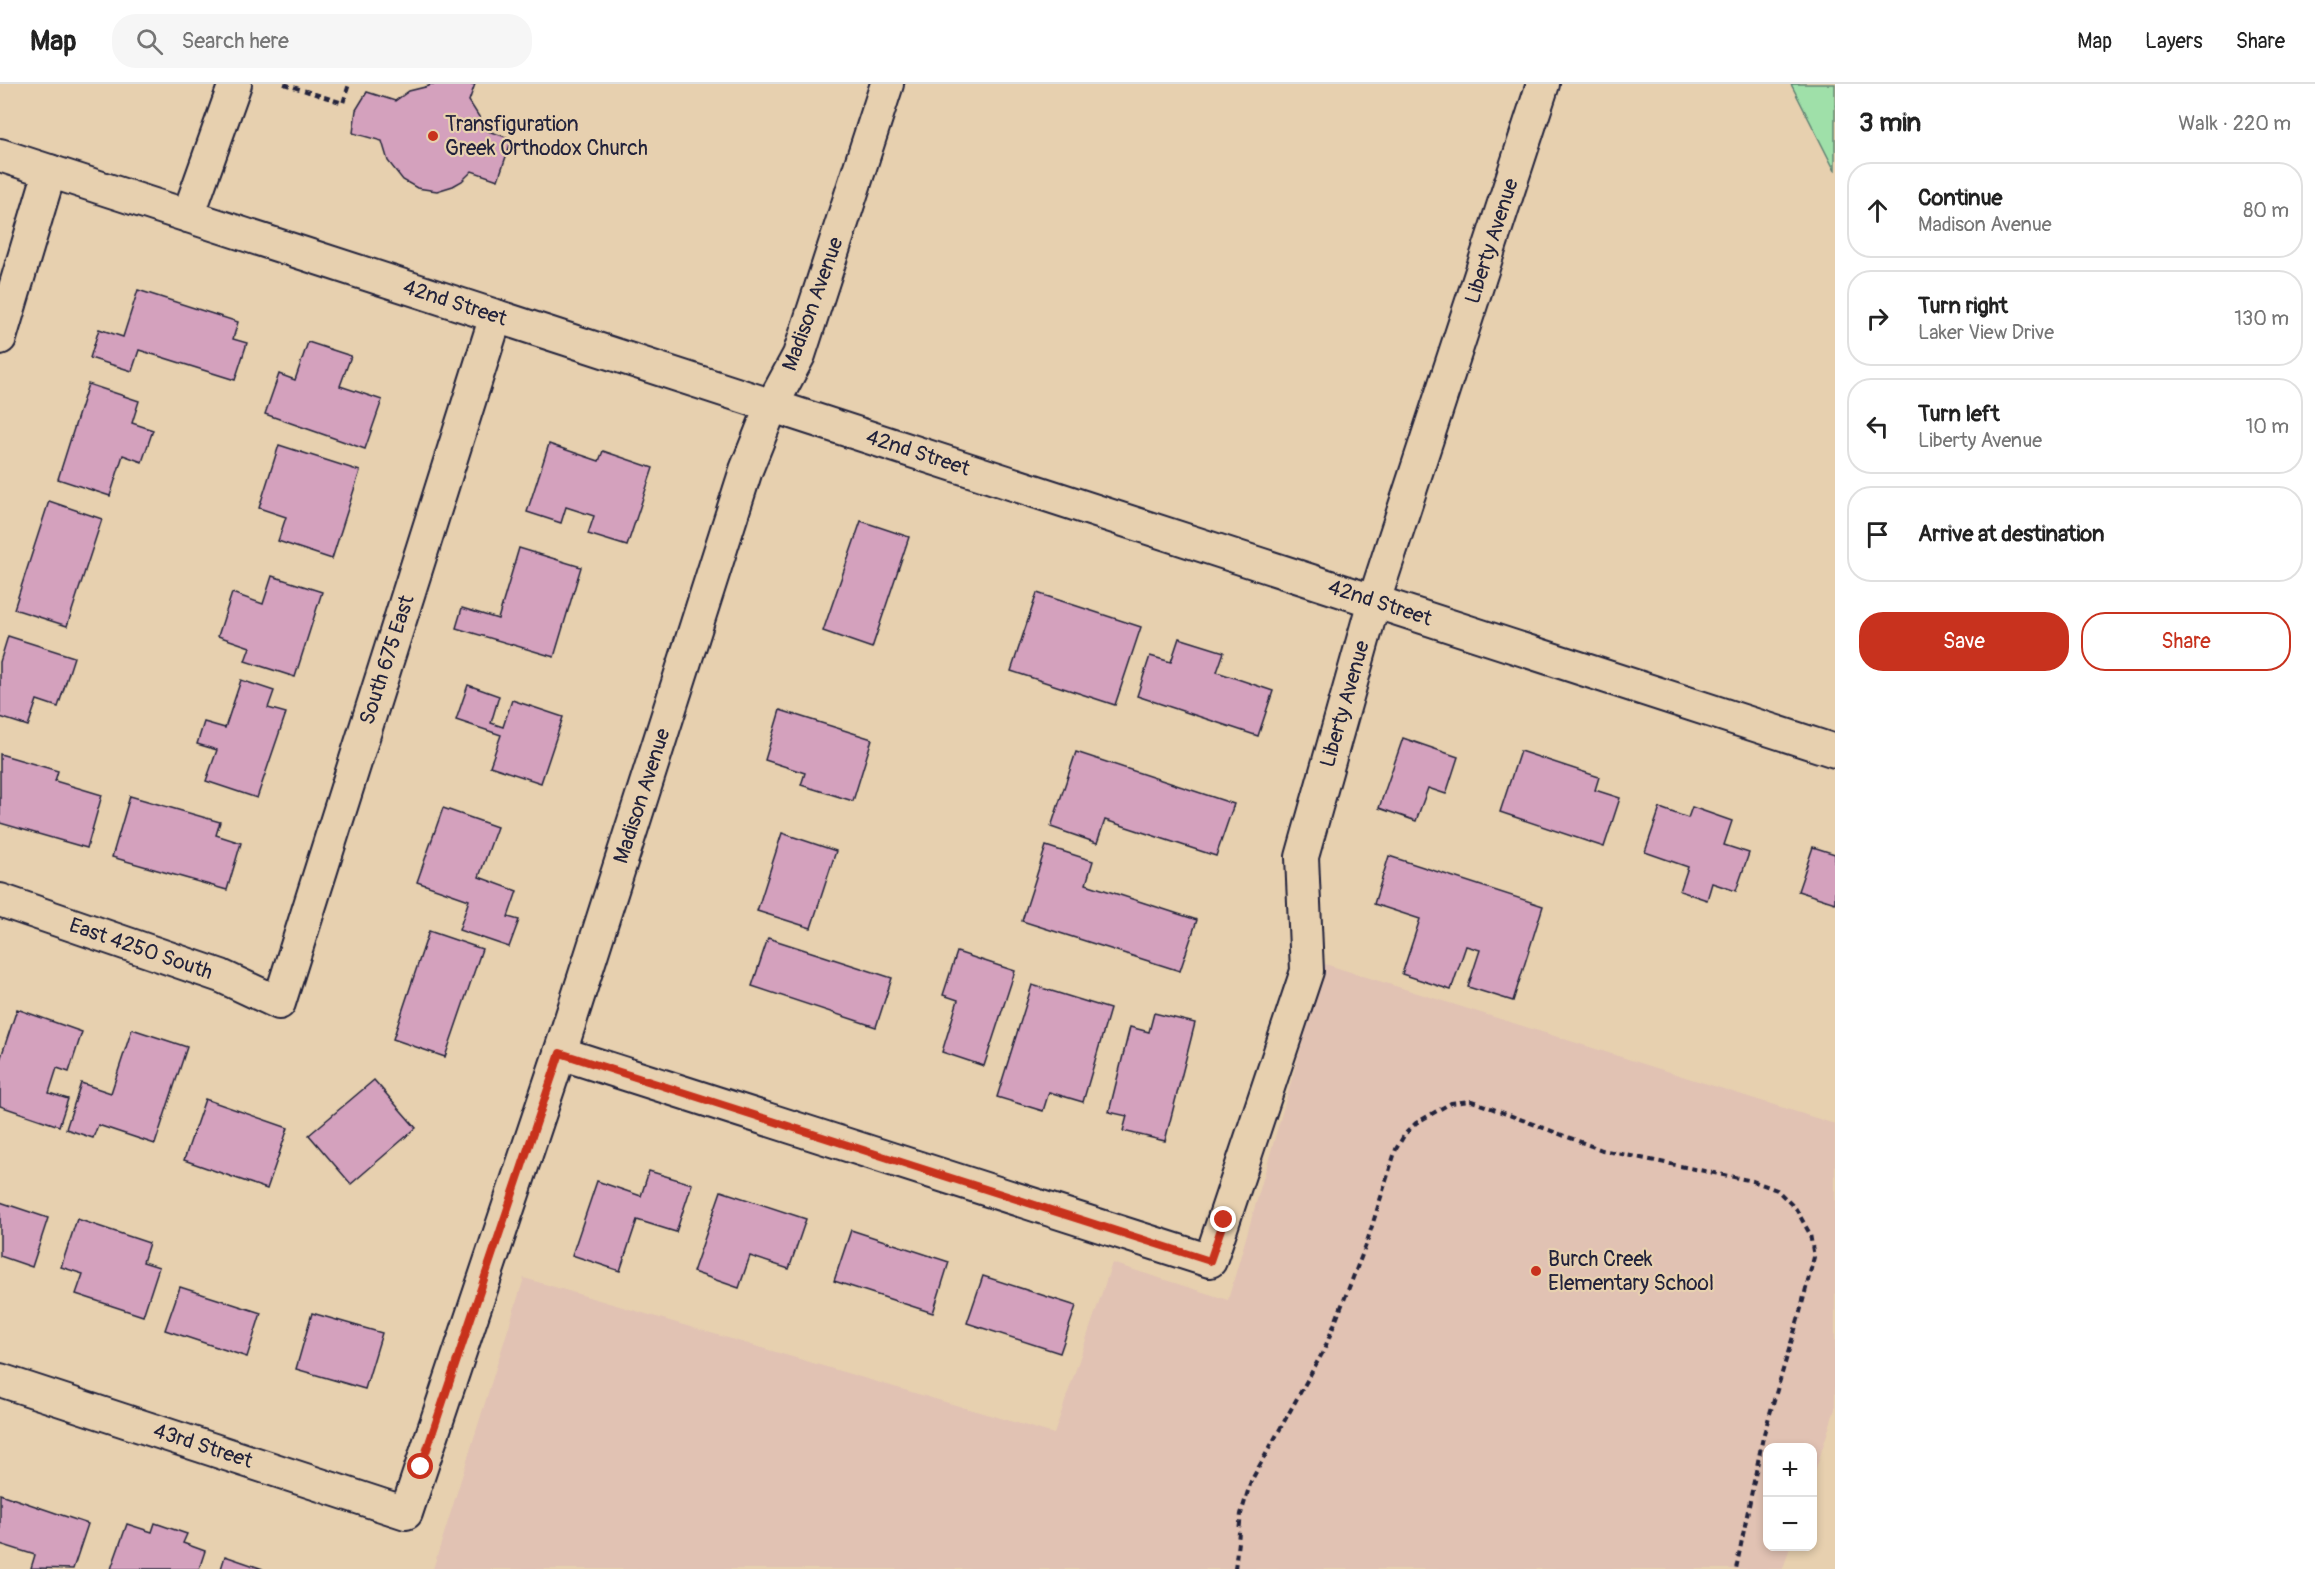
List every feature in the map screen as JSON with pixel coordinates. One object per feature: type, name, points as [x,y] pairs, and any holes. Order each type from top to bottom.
[{"type":"street","points":[[188,216],[235,84]]},
{"type":"street","name":"Madison Avenue","points":[[406,1513],[560,1053],[746,470],[771,405],[799,355],[887,84]]},
{"type":"street","name":"Liberty Avenue","points":[[560,1053],[1210,1261],[1307,971],[1302,857],[1374,601],[1543,84]]},
{"type":"street","name":"42nd Street","points":[[0,155],[1835,751]]},
{"type":"street","points":[[0,338],[50,171]]},
{"type":"street","name":"South 675 East","points":[[279,1003],[496,316]]},
{"type":"street","name":"East 4250 South","points":[[0,900],[221,976],[279,1003]]},
{"type":"street","name":"43rd Street","points":[[0,1380],[406,1513]]},
{"type":"path","points":[[284,84],[343,103],[350,84]]},
{"type":"path","points":[[1235,1569],[1241,1514],[1251,1481],[1324,1350],[1366,1245],[1396,1149],[1405,1134],[1416,1123],[1451,1103],[1472,1101],[1602,1150],[1753,1181],[1777,1190],[1797,1209],[1810,1234],[1814,1257],[1763,1437],[1736,1569]]},
{"type":"shaded area","name":"Burch Creek Elementary School","points":[[1325,964],[1835,1124],[1835,1409],[1817,1465],[1817,1443],[1763,1443],[1763,1551],[1789,1551],[1783,1569],[433,1569],[524,1278],[1054,1434],[1112,1263],[1228,1300]]},
{"type":"green space","points":[[1791,84],[1835,84],[1835,171]]},
{"type":"building","name":"Transfiguration Greek Orthodox Church","points":[[430,84],[475,84],[469,101],[488,131],[512,139],[498,180],[472,171],[462,181],[437,191],[417,188],[403,180],[388,161],[382,141],[353,133],[356,110],[367,92],[395,101],[409,91]]},
{"type":"building","points":[[138,290],[238,322],[233,339],[247,343],[235,380],[139,350],[132,371],[90,358],[99,329],[123,337]]},
{"type":"building","points":[[308,342],[351,356],[340,386],[382,400],[365,449],[265,414],[279,374],[295,380]]},
{"type":"building","points":[[88,384],[139,401],[132,423],[153,430],[142,462],[123,455],[110,496],[58,479]]},
{"type":"building","points":[[549,444],[599,461],[603,451],[653,468],[627,546],[588,534],[594,516],[566,507],[561,523],[527,512]]},
{"type":"building","points":[[279,445],[360,471],[332,559],[278,541],[286,517],[259,508]]},
{"type":"building","points":[[49,501],[102,519],[67,626],[14,609]]},
{"type":"building","points":[[861,521],[909,537],[872,648],[823,631]]},
{"type":"building","points":[[519,548],[581,567],[554,657],[456,628],[462,608],[498,619]]},
{"type":"building","points":[[272,576],[322,592],[295,677],[245,661],[250,647],[218,636],[232,593],[263,604]]},
{"type":"building","points":[[1037,593],[1141,627],[1115,705],[1011,671]]},
{"type":"building","points":[[8,636],[74,657],[58,707],[37,700],[28,726],[0,717],[0,662]]},
{"type":"building","points":[[1179,638],[1224,652],[1217,672],[1273,691],[1258,736],[1137,696],[1150,656],[1171,662]]},
{"type":"building","points":[[241,680],[274,691],[268,708],[286,713],[257,798],[206,781],[217,750],[197,744],[204,722],[225,728]]},
{"type":"building","points":[[468,685],[499,696],[491,723],[503,727],[512,700],[563,717],[541,783],[490,766],[501,735],[456,720]]},
{"type":"building","points":[[780,710],[872,739],[853,801],[801,785],[805,773],[765,760]]},
{"type":"building","points":[[1403,738],[1458,757],[1446,794],[1428,788],[1416,821],[1379,808]]},
{"type":"building","points":[[1520,751],[1599,777],[1595,790],[1620,798],[1604,847],[1500,812]]},
{"type":"building","points":[[1076,752],[1234,804],[1216,856],[1105,820],[1097,843],[1051,827]]},
{"type":"building","points":[[0,754],[58,771],[55,781],[102,795],[87,848],[0,823]]},
{"type":"building","points":[[130,796],[220,822],[216,835],[241,843],[227,890],[112,857]]},
{"type":"building","points":[[1692,807],[1732,821],[1724,845],[1749,853],[1736,891],[1712,883],[1707,900],[1680,891],[1688,867],[1645,852],[1660,808],[1688,818]]},
{"type":"building","points":[[443,808],[497,827],[479,877],[517,891],[508,917],[519,920],[509,947],[459,930],[469,900],[417,882]]},
{"type":"building","points":[[782,833],[836,851],[811,928],[757,911]]},
{"type":"building","points":[[1046,846],[1093,861],[1086,884],[1197,920],[1180,971],[1022,921]]},
{"type":"building","points":[[1813,847],[1835,854],[1835,903],[1798,891]]},
{"type":"building","points":[[1389,856],[1543,906],[1513,1001],[1468,987],[1480,950],[1466,946],[1451,990],[1402,974],[1420,919],[1374,904]]},
{"type":"building","points":[[429,931],[482,949],[445,1057],[393,1039]]},
{"type":"building","points":[[768,938],[892,978],[876,1027],[752,986]]},
{"type":"building","points":[[957,952],[1015,971],[984,1066],[942,1052],[958,1000],[943,995]]},
{"type":"building","points":[[1032,985],[1110,1009],[1083,1102],[1049,1092],[1043,1111],[997,1097]]},
{"type":"building","points":[[17,1009],[82,1032],[69,1072],[57,1068],[49,1093],[68,1099],[59,1126],[0,1106],[0,1060]]},
{"type":"building","points":[[1154,1013],[1195,1023],[1165,1141],[1123,1131],[1127,1116],[1109,1112],[1130,1027],[1149,1032]]},
{"type":"building","points":[[132,1029],[187,1047],[155,1144],[98,1125],[93,1138],[66,1129],[81,1083],[111,1093]]},
{"type":"building","points":[[374,1080],[416,1128],[351,1184],[309,1135]]},
{"type":"building","points":[[205,1099],[288,1128],[267,1189],[184,1160]]},
{"type":"building","points":[[649,1171],[692,1184],[676,1232],[637,1220],[620,1271],[572,1255],[597,1181],[641,1196]]},
{"type":"building","points":[[721,1191],[806,1219],[789,1269],[750,1256],[739,1288],[693,1272]]},
{"type":"building","points":[[0,1202],[48,1218],[32,1267],[0,1256]]},
{"type":"building","points":[[77,1219],[149,1243],[143,1262],[159,1267],[143,1316],[76,1294],[83,1274],[61,1267]]},
{"type":"building","points":[[851,1230],[949,1262],[933,1313],[834,1281]]},
{"type":"building","points":[[983,1276],[1076,1306],[1060,1353],[967,1323]]},
{"type":"building","points":[[180,1287],[261,1313],[247,1357],[165,1330]]},
{"type":"building","points":[[312,1313],[382,1333],[365,1389],[296,1369]]},
{"type":"building","points":[[0,1494],[88,1524],[73,1569],[31,1568],[35,1555],[0,1544]]},
{"type":"building","points":[[155,1523],[187,1534],[183,1543],[205,1551],[199,1569],[111,1569],[127,1524],[152,1532]]},
{"type":"building","points":[[225,1556],[263,1569],[221,1569]]},
{"type":"place","name":"Transfiguration Greek Orthodox Church","points":[[433,136]]},
{"type":"place","name":"Burch Creek Elementary School","points":[[1536,1271]]},
{"type":"route","points":[[421,1467],[560,1053],[1210,1261],[1224,1220]]}]
